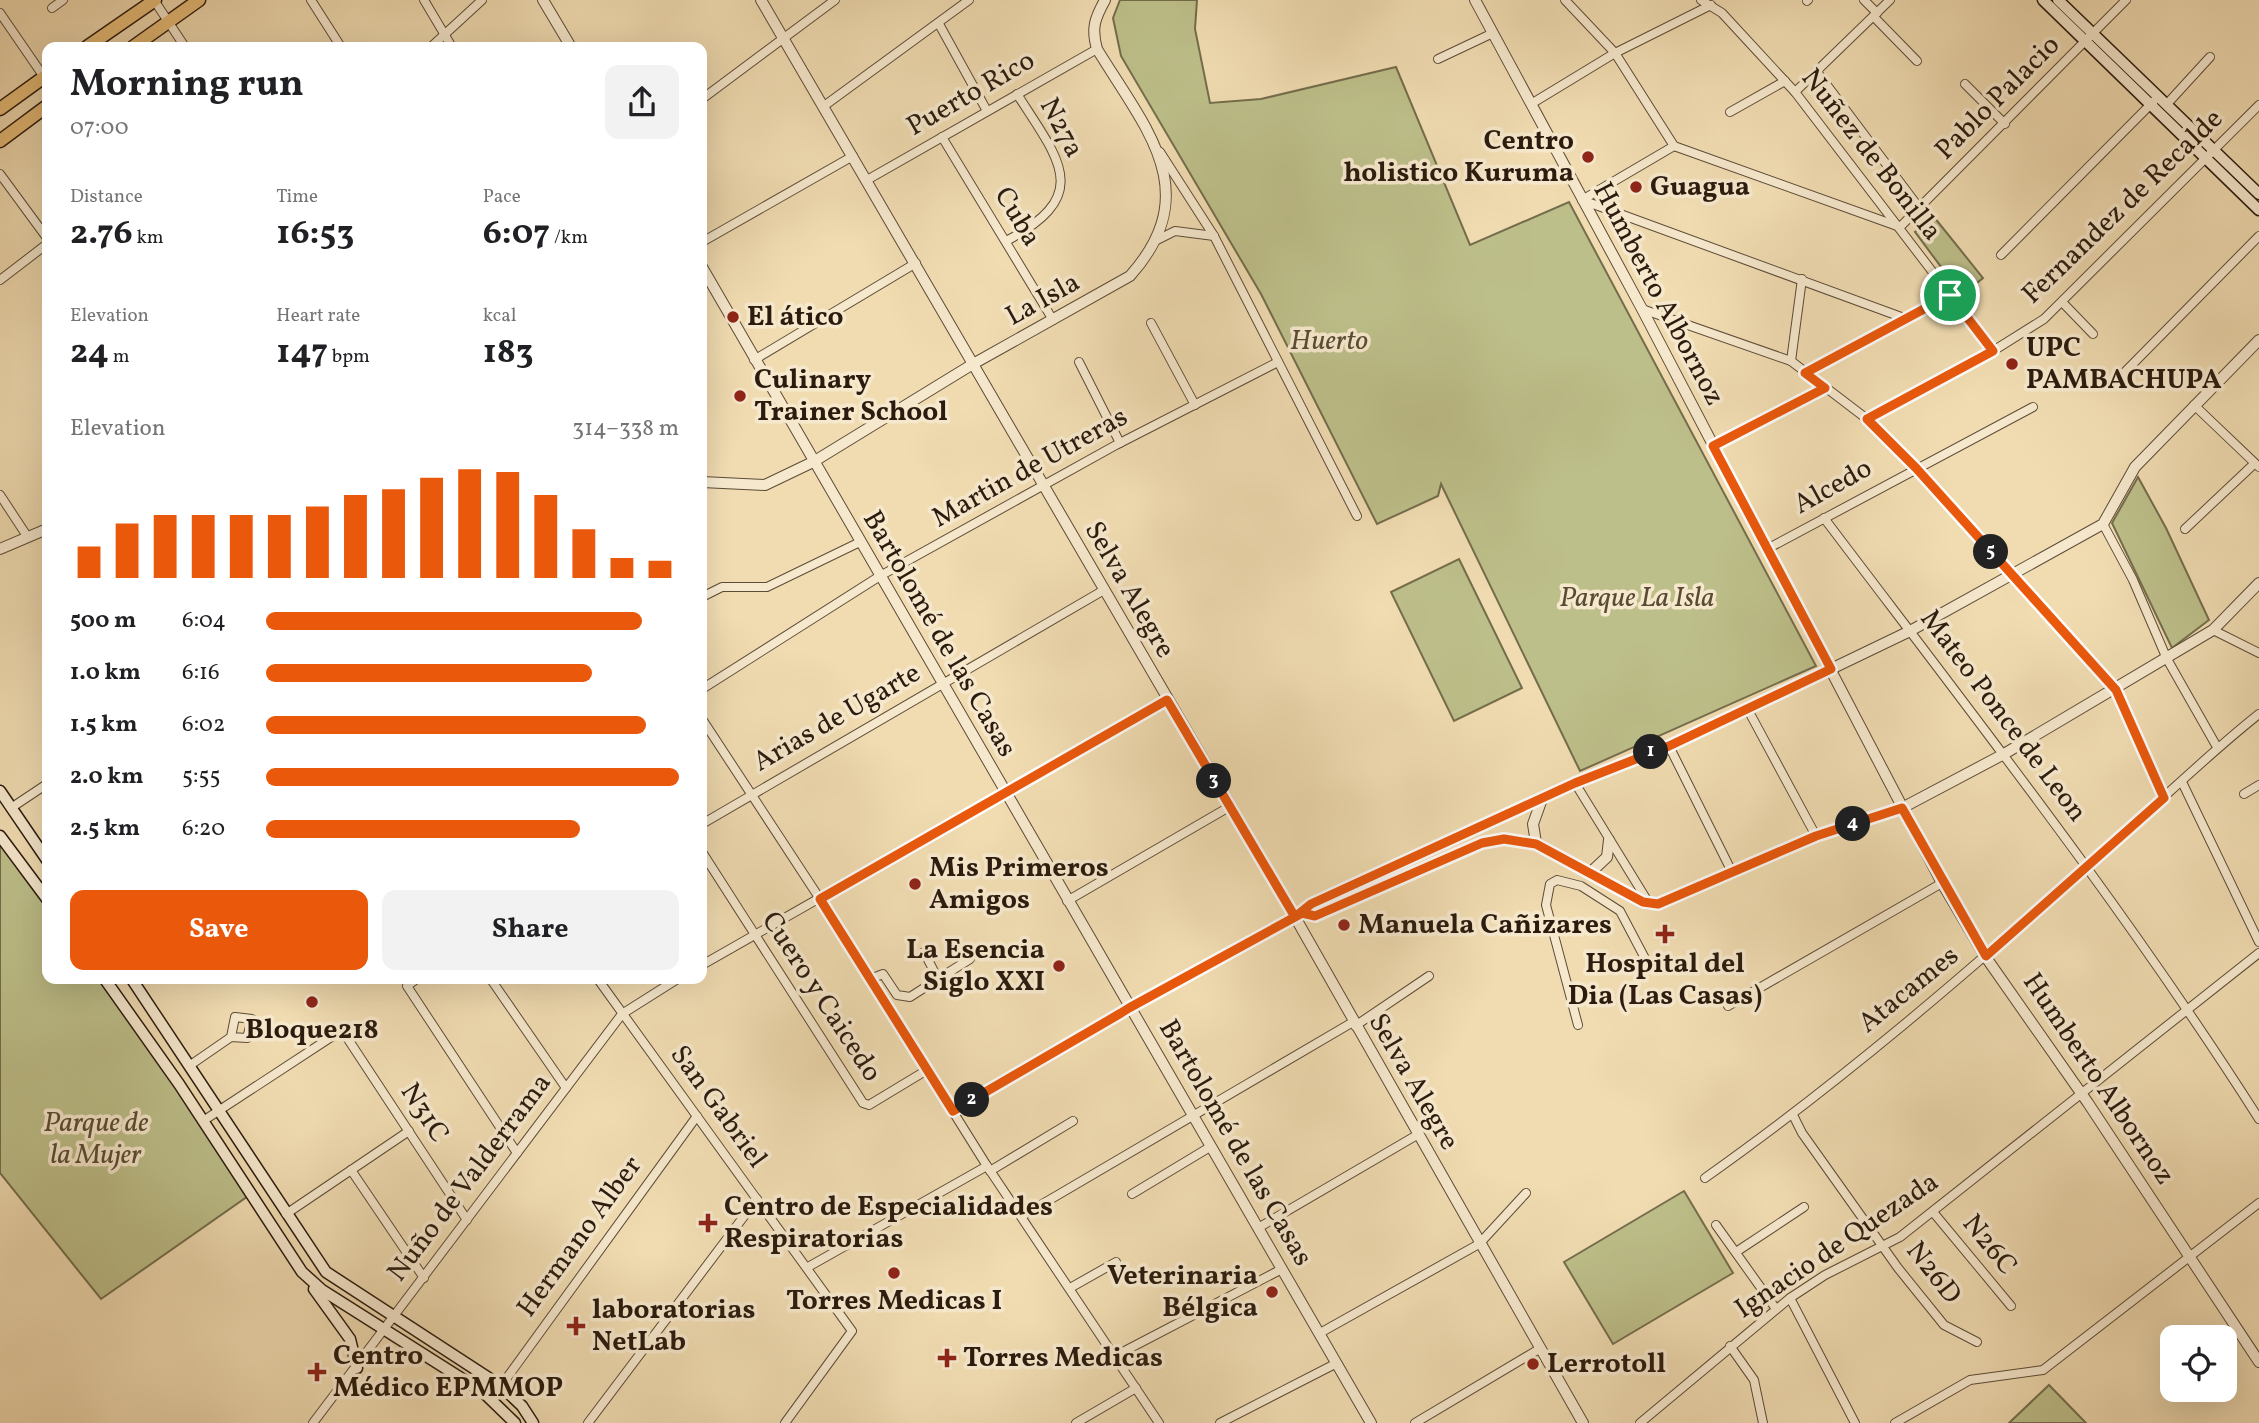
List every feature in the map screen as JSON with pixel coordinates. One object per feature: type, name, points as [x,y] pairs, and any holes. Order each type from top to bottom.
[{"type":"main road","points":[[94,42],[155,0]]},
{"type":"main road","points":[[140,42],[199,0]]},
{"type":"main road","points":[[2043,0],[2090,38],[2159,101],[2259,210]]},
{"type":"main road","points":[[2058,0],[2090,38]]},
{"type":"main road","points":[[0,109],[42,79]]},
{"type":"main road","points":[[0,141],[42,110]]},
{"type":"main road","points":[[2211,155],[2259,194]]},
{"type":"main road","points":[[0,791],[42,853]]},
{"type":"main road","points":[[0,836],[42,892]]},
{"type":"main road","points":[[108,984],[179,1084],[302,1272],[350,1339],[357,1368]]},
{"type":"main road","points":[[135,984],[326,1272],[393,1319],[501,1385],[522,1406],[533,1423]]},
{"type":"main road","points":[[179,1084],[192,1070]]},
{"type":"main road","points":[[302,1272],[322,1290],[483,1392],[515,1423]]},
{"type":"street","points":[[52,8],[64,0]]},
{"type":"street","points":[[155,0],[182,42]]},
{"type":"street","points":[[311,0],[338,42]]},
{"type":"street","points":[[424,0],[449,42]]},
{"type":"street","points":[[437,42],[482,0]]},
{"type":"street","points":[[543,0],[568,42]]},
{"type":"street","name":"Selva Alegre","points":[[761,0],[916,263],[1229,807],[1299,915],[1354,1024],[1583,1423]]},
{"type":"street","points":[[707,95],[835,0]]},
{"type":"street","points":[[824,106],[969,0]]},
{"type":"street","points":[[1097,48],[1092,32],[1095,18],[1105,0]]},
{"type":"street","points":[[1565,0],[1615,53],[1674,146],[1900,227]]},
{"type":"street","name":"Nuñez de Bonilla","points":[[1701,0],[1722,13],[1795,92],[1993,351]]},
{"type":"street","points":[[1864,0],[1917,61]]},
{"type":"street","points":[[1795,92],[1890,0]]},
{"type":"street","name":"Pablo Palacio","points":[[1900,227],[2126,0]]},
{"type":"street","name":"Humberto Albornoz","points":[[1478,1],[1942,883],[1986,956],[2082,1094],[2259,1362]]},
{"type":"street","points":[[1531,104],[1615,53],[1710,5]]},
{"type":"street","points":[[0,13],[42,71]]},
{"type":"street","points":[[939,24],[987,111]]},
{"type":"street","points":[[1438,59],[1493,33]]},
{"type":"street","name":"Puerto Rico","points":[[867,180],[1097,48]]},
{"type":"street","name":"La Isla","points":[[707,482],[765,485],[813,462],[973,364],[1130,276],[1157,240],[1166,207],[1167,178],[1153,141],[1097,48]]},
{"type":"street","points":[[2001,255],[2159,101],[2210,57]]},
{"type":"street","points":[[1817,72],[1920,209]]},
{"type":"street","points":[[1730,112],[1784,81]]},
{"type":"street","points":[[1965,84],[2005,124]]},
{"type":"street","name":"N27a","points":[[1006,241],[1042,219],[1058,202],[1062,178],[1056,157],[1017,94]]},
{"type":"street","name":"Fernandez de Recalde","points":[[1867,419],[1993,351],[2063,303],[2259,105]]},
{"type":"street","name":"Cuba","points":[[942,137],[1053,320]]},
{"type":"street","points":[[1153,141],[1214,236],[1357,516]]},
{"type":"street","points":[[1582,200],[1674,146]]},
{"type":"street","points":[[707,239],[853,156]]},
{"type":"street","points":[[0,174],[42,231]]},
{"type":"street","points":[[1582,200],[1904,318]]},
{"type":"street","points":[[1157,240],[1175,231],[1214,236]]},
{"type":"street","points":[[2111,386],[2259,236]]},
{"type":"street","points":[[0,280],[42,248]]},
{"type":"street","points":[[754,360],[916,263]]},
{"type":"street","name":"Bartolomé de las Casas","points":[[707,276],[1371,1423]]},
{"type":"street","points":[[1791,361],[1802,279]]},
{"type":"street","points":[[1805,373],[1950,295]]},
{"type":"street","points":[[2063,303],[2093,334]]},
{"type":"street","points":[[1642,309],[1791,361],[1867,419],[1916,468],[2116,690],[2164,798]]},
{"type":"street","points":[[1152,323],[1195,405]]},
{"type":"street","points":[[953,1111],[1129,1008],[1299,915],[1311,904],[1575,783],[1669,746],[1831,669],[1910,631],[2103,524],[2134,467],[2259,340]]},
{"type":"street","points":[[1079,362],[1121,443]]},
{"type":"street","name":"Martin de Utreras","points":[[707,686],[880,576],[1121,443],[1278,362]]},
{"type":"street","points":[[1713,446],[1825,388]]},
{"type":"street","points":[[2185,529],[2257,465],[2194,405]]},
{"type":"street","name":"Alcedo","points":[[1767,549],[2033,407]]},
{"type":"street","points":[[0,495],[27,536]]},
{"type":"street","name":"Mateo Ponce de Leon","points":[[1825,517],[2088,866],[2189,1008],[2259,1119]]},
{"type":"street","points":[[2103,524],[2133,580],[2147,619],[2167,659],[2217,747]]},
{"type":"street","points":[[0,549],[42,530]]},
{"type":"street","points":[[707,594],[722,587],[767,587],[860,542]]},
{"type":"street","points":[[1650,905],[1816,836],[1902,808],[2004,754],[2167,659],[2213,630],[2259,583]]},
{"type":"street","name":"Arias de Ugarte","points":[[707,821],[1104,590]]},
{"type":"street","points":[[2213,630],[2259,653]]},
{"type":"street","points":[[707,962],[1167,700]]},
{"type":"street","points":[[1747,708],[1816,836]]},
{"type":"street","name":"Atacames","points":[[1704,1178],[1793,1115],[1986,956],[2182,782],[2217,747],[2259,714]]},
{"type":"street","points":[[707,727],[820,899],[988,1168],[1159,1423]]},
{"type":"street","points":[[1669,746],[1732,872]]},
{"type":"street","points":[[2182,782],[2259,942]]},
{"type":"street","points":[[1575,783],[1650,905]]},
{"type":"street","points":[[2244,794],[2259,785]]},
{"type":"street","points":[[11,808],[42,787]]},
{"type":"street","points":[[1536,844],[1533,824],[1542,799]]},
{"type":"street","points":[[1067,901],[1229,807]]},
{"type":"street","points":[[1299,915],[1315,916],[1482,843],[1504,839],[1536,844],[1650,905]]},
{"type":"street","points":[[1581,886],[1607,857],[1609,839]]},
{"type":"street","name":"Cuero y Caicedo","points":[[707,860],[864,1105],[869,1105],[927,1070]]},
{"type":"street","points":[[1578,1025],[1546,905],[1546,890],[1557,880],[1581,886],[1624,914],[1649,966]]},
{"type":"street","points":[[1728,1006],[1942,883]]},
{"type":"street","points":[[924,952],[938,979]]},
{"type":"street","name":"Ignacio de Quezada","points":[[1640,1423],[1790,1298],[1825,1275],[1884,1248],[1933,1212],[2259,953]]},
{"type":"street","points":[[870,979],[883,974],[897,995],[910,997],[970,959]]},
{"type":"street","points":[[1022,1216],[1354,1024],[1429,976]]},
{"type":"street","points":[[410,984],[407,986],[517,1153]]},
{"type":"street","points":[[495,984],[566,1088]]},
{"type":"street","name":"San Gabriel","points":[[601,984],[852,1331],[785,1423]]},
{"type":"street","name":"Nuño de Valderrama","points":[[313,1423],[622,1014],[670,984]]},
{"type":"street","name":"N31C","points":[[219,1112],[342,1030],[467,1220]]},
{"type":"street","points":[[192,1070],[231,1037]]},
{"type":"street","points":[[203,1121],[219,1112]]},
{"type":"street","name":"N26D","points":[[1793,1115],[1802,1133],[1884,1248],[1944,1325],[1977,1342]]},
{"type":"street","name":"Hermano Alber","points":[[501,1385],[697,1116]]},
{"type":"street","points":[[808,1267],[1073,1121]]},
{"type":"street","points":[[286,1214],[409,1131]]},
{"type":"street","points":[[1258,1228],[1417,1135]]},
{"type":"street","points":[[1132,1194],[1210,1147]]},
{"type":"street","points":[[351,1170],[424,1278]]},
{"type":"street","points":[[1320,1333],[1479,1244],[1526,1193]]},
{"type":"street","points":[[588,1423],[757,1199]]},
{"type":"street","points":[[1895,1423],[1970,1380],[2043,1370],[2259,1203]]},
{"type":"street","points":[[1737,1252],[1804,1207]]},
{"type":"street","name":"N26C","points":[[1933,1212],[2011,1306]]},
{"type":"street","points":[[1716,1225],[1776,1309]]},
{"type":"street","points":[[1070,1288],[1116,1262]]},
{"type":"street","points":[[1115,1356],[1282,1269]]},
{"type":"street","points":[[1790,1298],[1855,1423]]},
{"type":"street","points":[[1730,1346],[1754,1380],[1763,1423]]},
{"type":"street","points":[[1415,1423],[1541,1348]]},
{"type":"street","points":[[1220,1423],[1337,1363]]},
{"type":"street","points":[[1076,1423],[1136,1388]]},
{"type":"green space","name":"Parque La Isla","points":[[1120,0],[1197,0],[1195,29],[1210,103],[1261,99],[1396,67],[1470,245],[1569,202],[1816,666],[1580,771],[1441,484],[1438,496],[1377,524],[1261,294],[1121,56],[1113,18]]},
{"type":"green space","points":[[1934,217],[1983,278],[1962,295],[1915,232]]},
{"type":"green space","points":[[2138,477],[2166,528],[2209,620],[2172,648],[2112,523]]},
{"type":"green space","points":[[1459,559],[1522,688],[1454,721],[1391,592]]},
{"type":"green space","name":"Parque de la Mujer","points":[[0,836],[42,897],[42,984],[104,984],[251,1194],[101,1299],[0,1173]]},
{"type":"green space","points":[[1684,1191],[1733,1273],[1613,1344],[1564,1262]]},
{"type":"green space","points":[[2049,1385],[2086,1423],[2009,1423]]},
{"type":"place","name":"Centro holistico Kuruma","points":[[1588,157]]},
{"type":"place","name":"Guagua","points":[[1636,187]]},
{"type":"place","name":"El ático","points":[[733,317]]},
{"type":"place","name":"UPC PAMBACHUPA","points":[[2012,364]]},
{"type":"place","name":"Culinary Trainer School","points":[[740,396]]},
{"type":"place","name":"Mis Primeros Amigos","points":[[915,884]]},
{"type":"place","name":"Manuela Cañizares","points":[[1344,925]]},
{"type":"place","name":"Hospital del Dia (Las Casas)","points":[[1665,934]]},
{"type":"place","name":"La Esencia Siglo XXI","points":[[1059,966]]},
{"type":"place","name":"Bloque218","points":[[312,1002]]},
{"type":"place","name":"Centro de Especialidades Respiratorias","points":[[708,1223]]},
{"type":"place","name":"Torres Medicas I","points":[[894,1273]]},
{"type":"place","name":"Veterinaria Bélgica","points":[[1272,1292]]},
{"type":"place","name":"laboratorias NetLab","points":[[576,1326]]},
{"type":"place","name":"Torres Medicas","points":[[947,1358]]},
{"type":"place","name":"Lerrotoll","points":[[1533,1364]]},
{"type":"place","name":"Centro Médico EPMMOP","points":[[317,1372]]},
{"type":"route","points":[[1950,295],[1805,373],[1825,388],[1713,446],[1831,669],[1669,746],[1575,783],[1311,904],[1302,913],[1295,917],[1129,1008],[953,1111],[820,899],[1167,700],[1295,917],[1301,914],[1302,913],[1315,916],[1482,843],[1504,839],[1536,844],[1643,902],[1658,904],[1816,836],[1902,808],[1942,883],[1986,956],[2164,798],[2116,690],[1916,468],[1867,419],[1993,351],[1950,295]]},
{"type":"park label","name":"Huerto","points":[[1329,341]]}]
